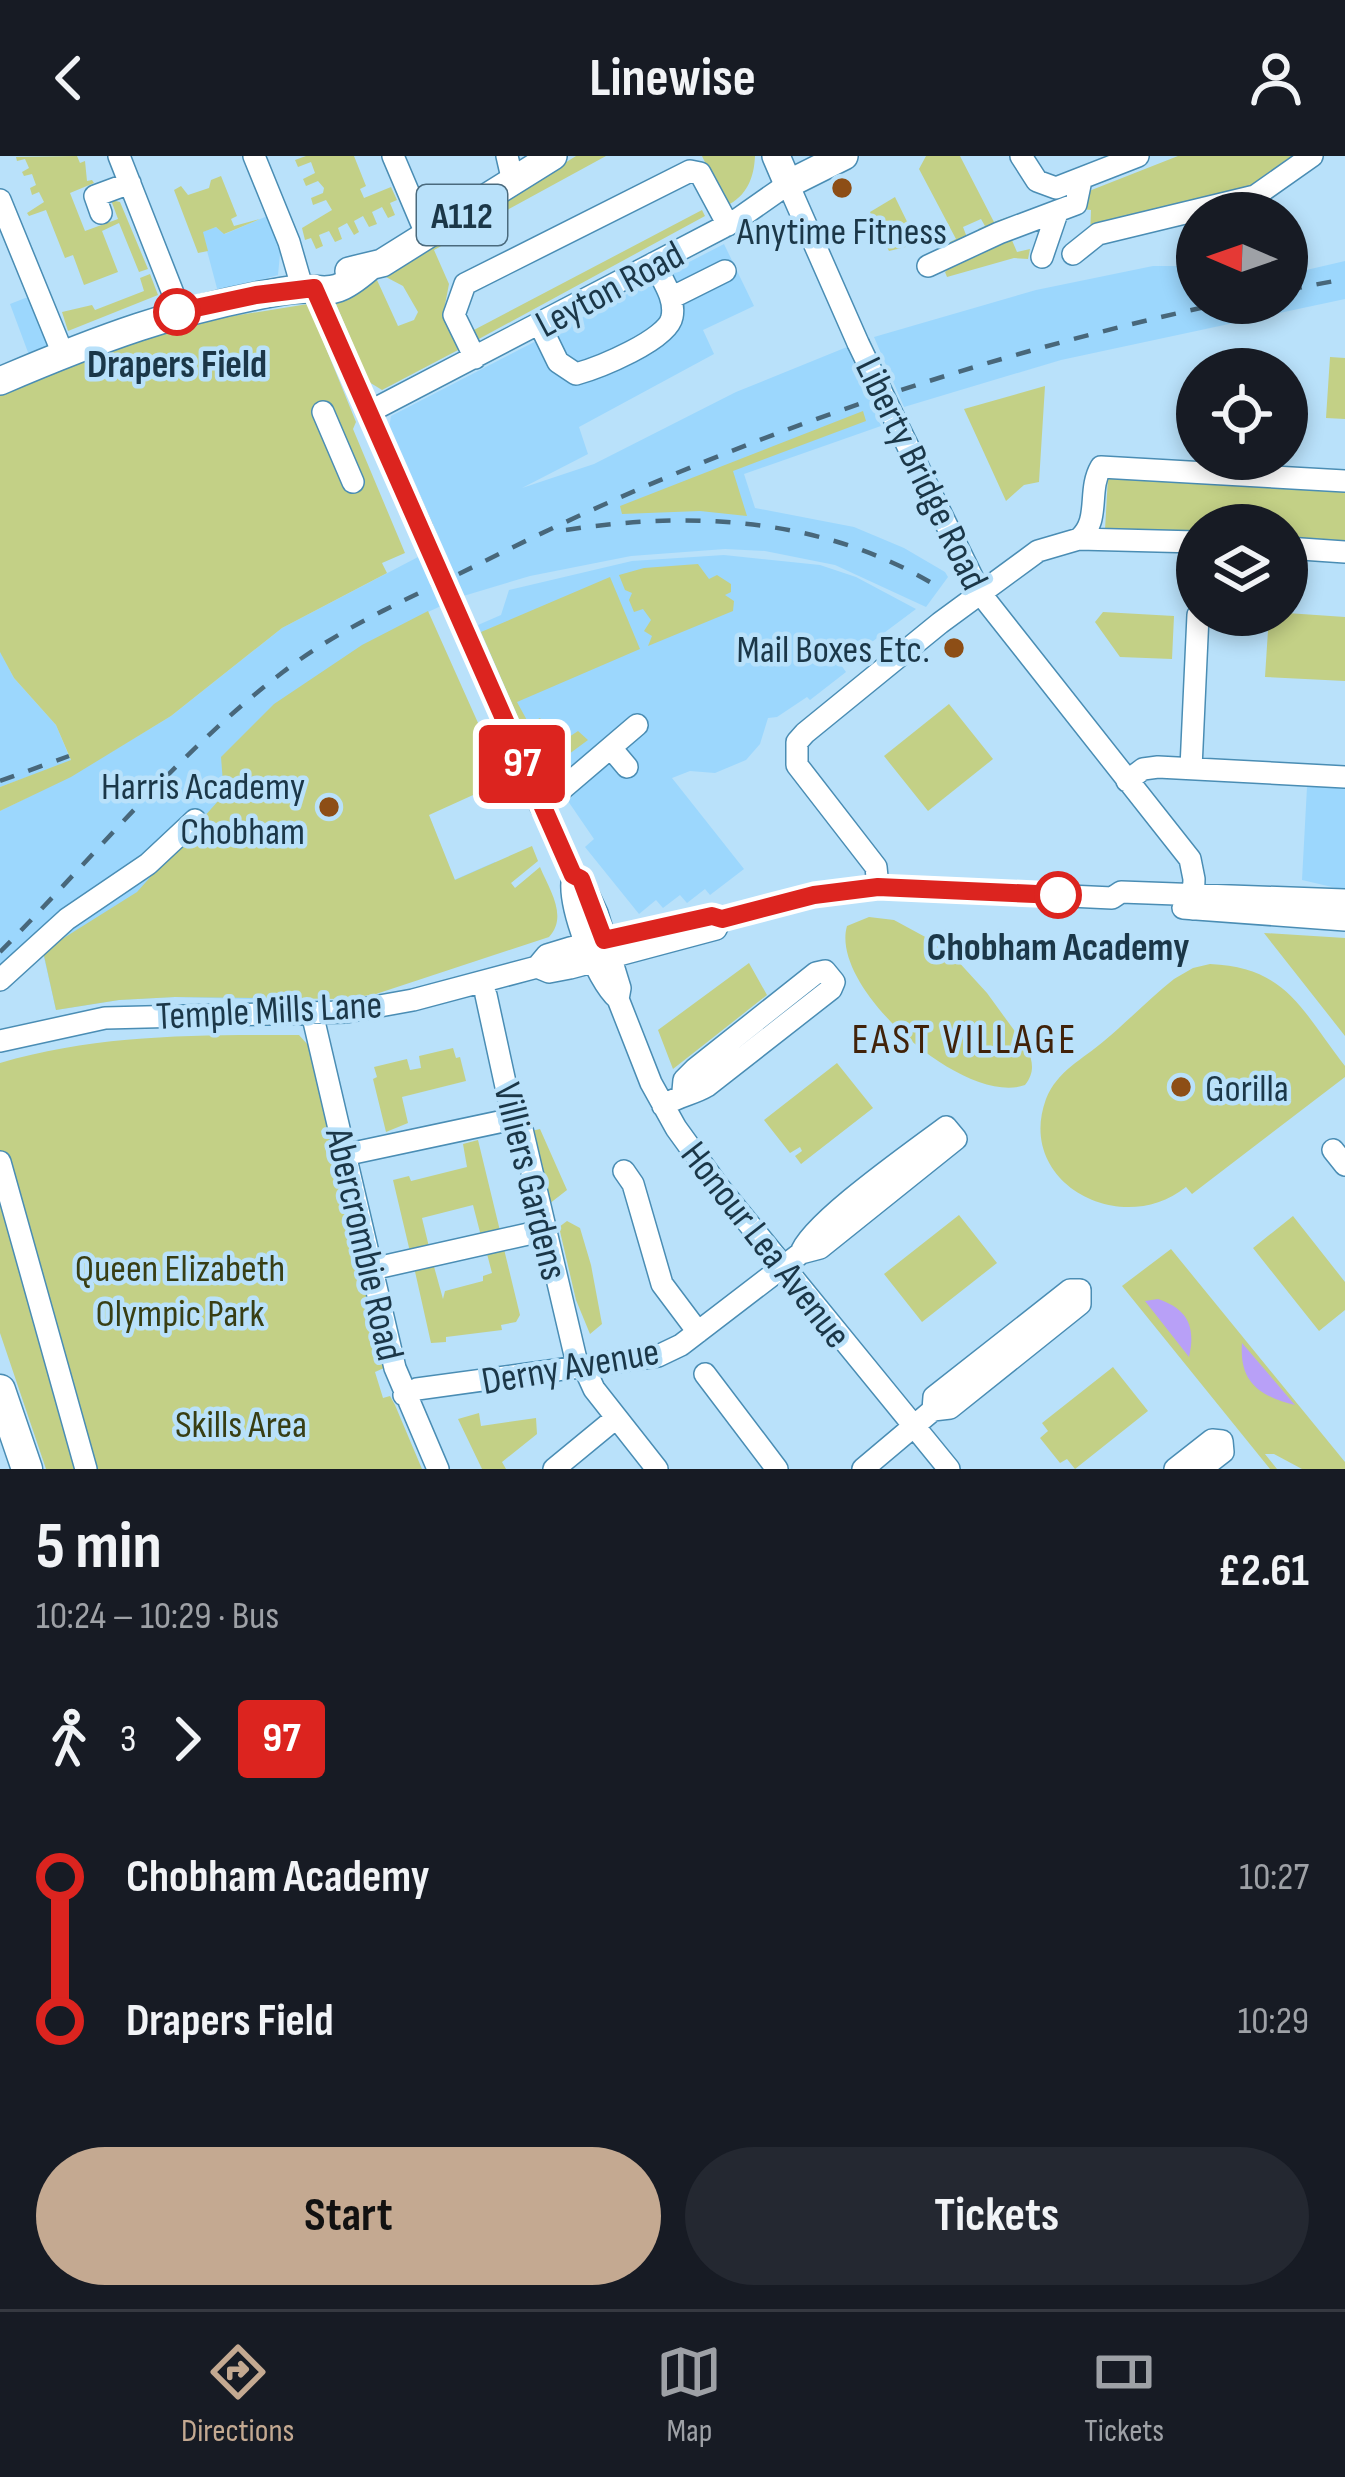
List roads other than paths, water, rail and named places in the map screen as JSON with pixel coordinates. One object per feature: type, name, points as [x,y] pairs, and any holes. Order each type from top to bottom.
[{"type":"highway","points":[[0,1390],[27,1469]]},
{"type":"main road","name":"A112","points":[[0,382],[113,333],[181,311],[308,288],[368,268],[427,236],[510,169],[553,156]]},
{"type":"main road","points":[[776,156],[788,184]]},
{"type":"main road","name":"Leyton Road","points":[[788,184],[844,156]]},
{"type":"street","points":[[119,156],[181,311]]},
{"type":"street","points":[[254,156],[308,288],[372,418],[573,875],[569,889],[599,950]]},
{"type":"street","points":[[393,156],[427,236]]},
{"type":"street","points":[[1021,156],[1042,185],[1056,188],[1138,156]]},
{"type":"street","points":[[1276,192],[1312,156]]},
{"type":"street","points":[[475,358],[454,315],[465,284],[681,173],[700,173],[725,220]]},
{"type":"street","points":[[928,266],[999,233],[1058,213],[1080,200],[1081,180]]},
{"type":"street","points":[[101,213],[95,196],[130,183]]},
{"type":"street","name":"Leyton Road","points":[[336,443],[475,358],[654,263],[788,184]]},
{"type":"street","name":"Liberty Bridge Road","points":[[788,184],[965,571],[1191,863],[1185,901]]},
{"type":"street","points":[[0,200],[63,354]]},
{"type":"street","points":[[1042,257],[1058,213]]},
{"type":"street","points":[[1073,254],[1098,234],[1176,219]]},
{"type":"street","points":[[540,325],[558,362],[576,374],[661,335],[674,313],[654,263]]},
{"type":"street","points":[[671,298],[725,271]]},
{"type":"street","points":[[323,412],[353,482]]},
{"type":"street","points":[[1091,534],[1095,476],[1101,467],[1176,467]]},
{"type":"street","points":[[1308,475],[1345,482]]},
{"type":"street","points":[[878,887],[876,867],[796,765],[795,752],[805,733],[1038,551],[1091,534],[1176,540]]},
{"type":"street","points":[[1308,549],[1345,552]]},
{"type":"street","points":[[1191,769],[1197,636]]},
{"type":"street","points":[[541,807],[637,725]]},
{"type":"street","points":[[611,748],[627,767]]},
{"type":"street","points":[[1127,781],[1148,767],[1345,777]]},
{"type":"street","points":[[0,980],[67,919],[148,863],[195,820]]},
{"type":"street","name":"Temple Mills Lane","points":[[0,1042],[104,1018],[311,1013],[413,1000],[537,967],[548,955],[716,929],[722,919],[814,895],[878,887],[1112,898],[1121,892],[1185,901]]},
{"type":"street","points":[[1185,901],[1345,900]]},
{"type":"street","points":[[1185,901],[1345,920]]},
{"type":"street","name":"Honour Lea Avenue","points":[[599,950],[604,986],[618,998],[663,1106],[718,1186],[792,1259],[949,1469]]},
{"type":"street","points":[[663,1106],[683,1091],[697,1092],[707,1086],[831,989],[830,975],[826,971],[816,974],[695,1069],[684,1080],[683,1091]]},
{"type":"street","name":"Villiers Gardens","points":[[486,994],[513,1119],[520,1125],[581,1367],[657,1469]]},
{"type":"street","name":"Abercrombie Road","points":[[311,1013],[404,1395],[438,1469]]},
{"type":"street","points":[[344,1155],[513,1119]]},
{"type":"street","points":[[960,1124],[956,1139],[845,1230],[820,1248],[792,1259],[808,1236],[946,1126],[960,1124]]},
{"type":"street","points":[[0,1162],[86,1469]]},
{"type":"street","points":[[624,1171],[633,1184],[654,1265],[694,1347],[777,1469]]},
{"type":"street","points":[[372,1269],[545,1230]]},
{"type":"street","name":"Derny Avenue","points":[[404,1395],[417,1389],[694,1347],[792,1259]]},
{"type":"street","points":[[863,1469],[933,1410],[950,1408],[1080,1304],[1080,1290],[1070,1290],[959,1376],[934,1397],[933,1410]]},
{"type":"street","points":[[554,1469],[616,1418]]},
{"type":"street","points":[[1175,1469],[1212,1439],[1222,1441],[1223,1452],[1201,1469]]},
{"type":"railway","points":[[1308,286],[1345,279]]},
{"type":"railway","points":[[0,952],[207,737],[283,672],[354,626],[570,520],[751,443],[937,378],[1176,314]]},
{"type":"railway","points":[[566,530],[663,521],[759,525],[852,547],[940,588]]},
{"type":"railway","points":[[0,781],[69,756]]},
{"type":"place","name":"Anytime Fitness","points":[[842,188]]},
{"type":"place","name":"Drapers Field","points":[[177,312]]},
{"type":"place","name":"Mail Boxes Etc.","points":[[954,648]]},
{"type":"place","name":"Harris Academy Chobham","points":[[329,807]]},
{"type":"place","name":"Chobham Academy","points":[[1058,895]]},
{"type":"place","name":"Gorilla","points":[[1181,1087]]},
{"type":"district","name":"EAST VILLAGE","points":[[965,1038]]},
{"type":"park label","name":"Queen Elizabeth Olympic Park","points":[[180,1290]]},
{"type":"park label","name":"Skills Area","points":[[241,1423]]}]
